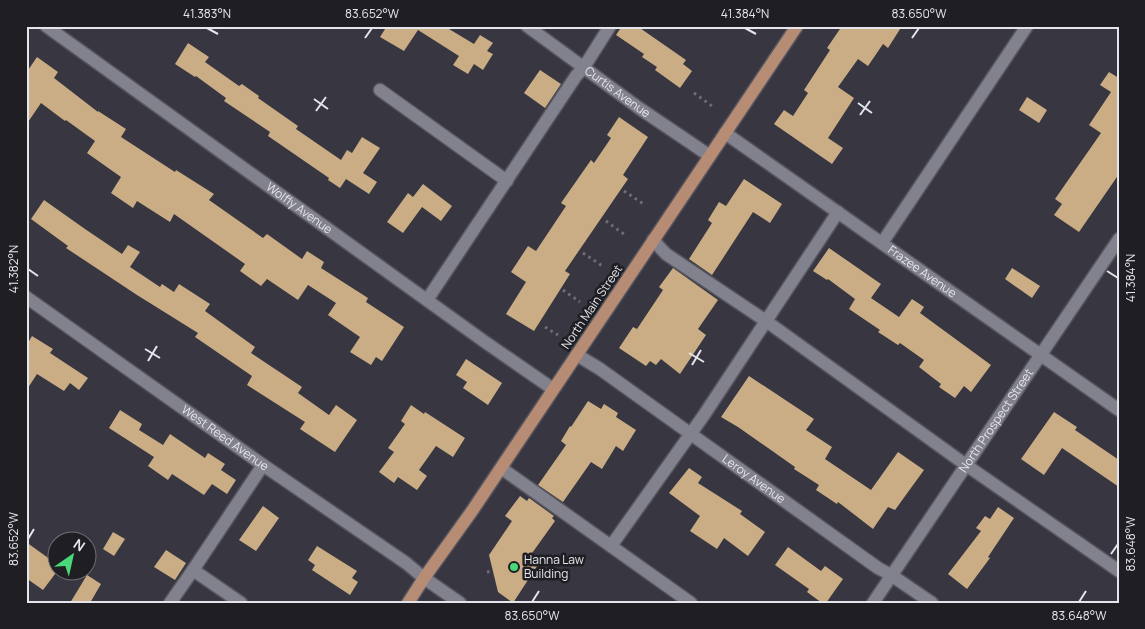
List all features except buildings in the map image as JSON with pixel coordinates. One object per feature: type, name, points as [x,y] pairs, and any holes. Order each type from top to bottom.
[{"type":"main road","name":"North Main Street","points":[[408,603],[501,468],[797,26]]},
{"type":"street","name":"Wolfly Avenue","points":[[46,26],[553,389]]},
{"type":"street","name":"Curtis Avenue","points":[[527,26],[710,156]]},
{"type":"street","points":[[427,300],[610,26]]},
{"type":"street","points":[[882,243],[1026,28]]},
{"type":"street","points":[[380,90],[507,181]]},
{"type":"street","name":"Frazee Avenue","points":[[725,133],[1119,410]]},
{"type":"street","points":[[611,546],[690,434],[838,212]]},
{"type":"street","name":"North Prospect Street","points":[[873,603],[1119,239]]},
{"type":"street","points":[[653,240],[666,254],[766,321],[966,465],[1119,571]]},
{"type":"street","name":"West Reed Avenue","points":[[26,297],[263,465],[406,563],[460,603]]},
{"type":"street","name":"Leroy Avenue","points":[[577,355],[600,369],[878,568],[892,574],[932,603]]},
{"type":"street","points":[[170,603],[263,465]]},
{"type":"street","points":[[501,468],[691,603]]},
{"type":"street","points":[[193,570],[241,603]]},
{"type":"path","points":[[694,93],[712,106]]},
{"type":"path","points":[[624,191],[645,205]]},
{"type":"path","points":[[606,221],[626,235]]},
{"type":"path","points":[[583,253],[604,267]]},
{"type":"path","points":[[563,290],[580,302]]},
{"type":"path","points":[[545,327],[558,335]]},
{"type":"path","points":[[487,572],[493,571]]},
{"type":"place","name":"Hanna Law Building","points":[[514,567]]}]
